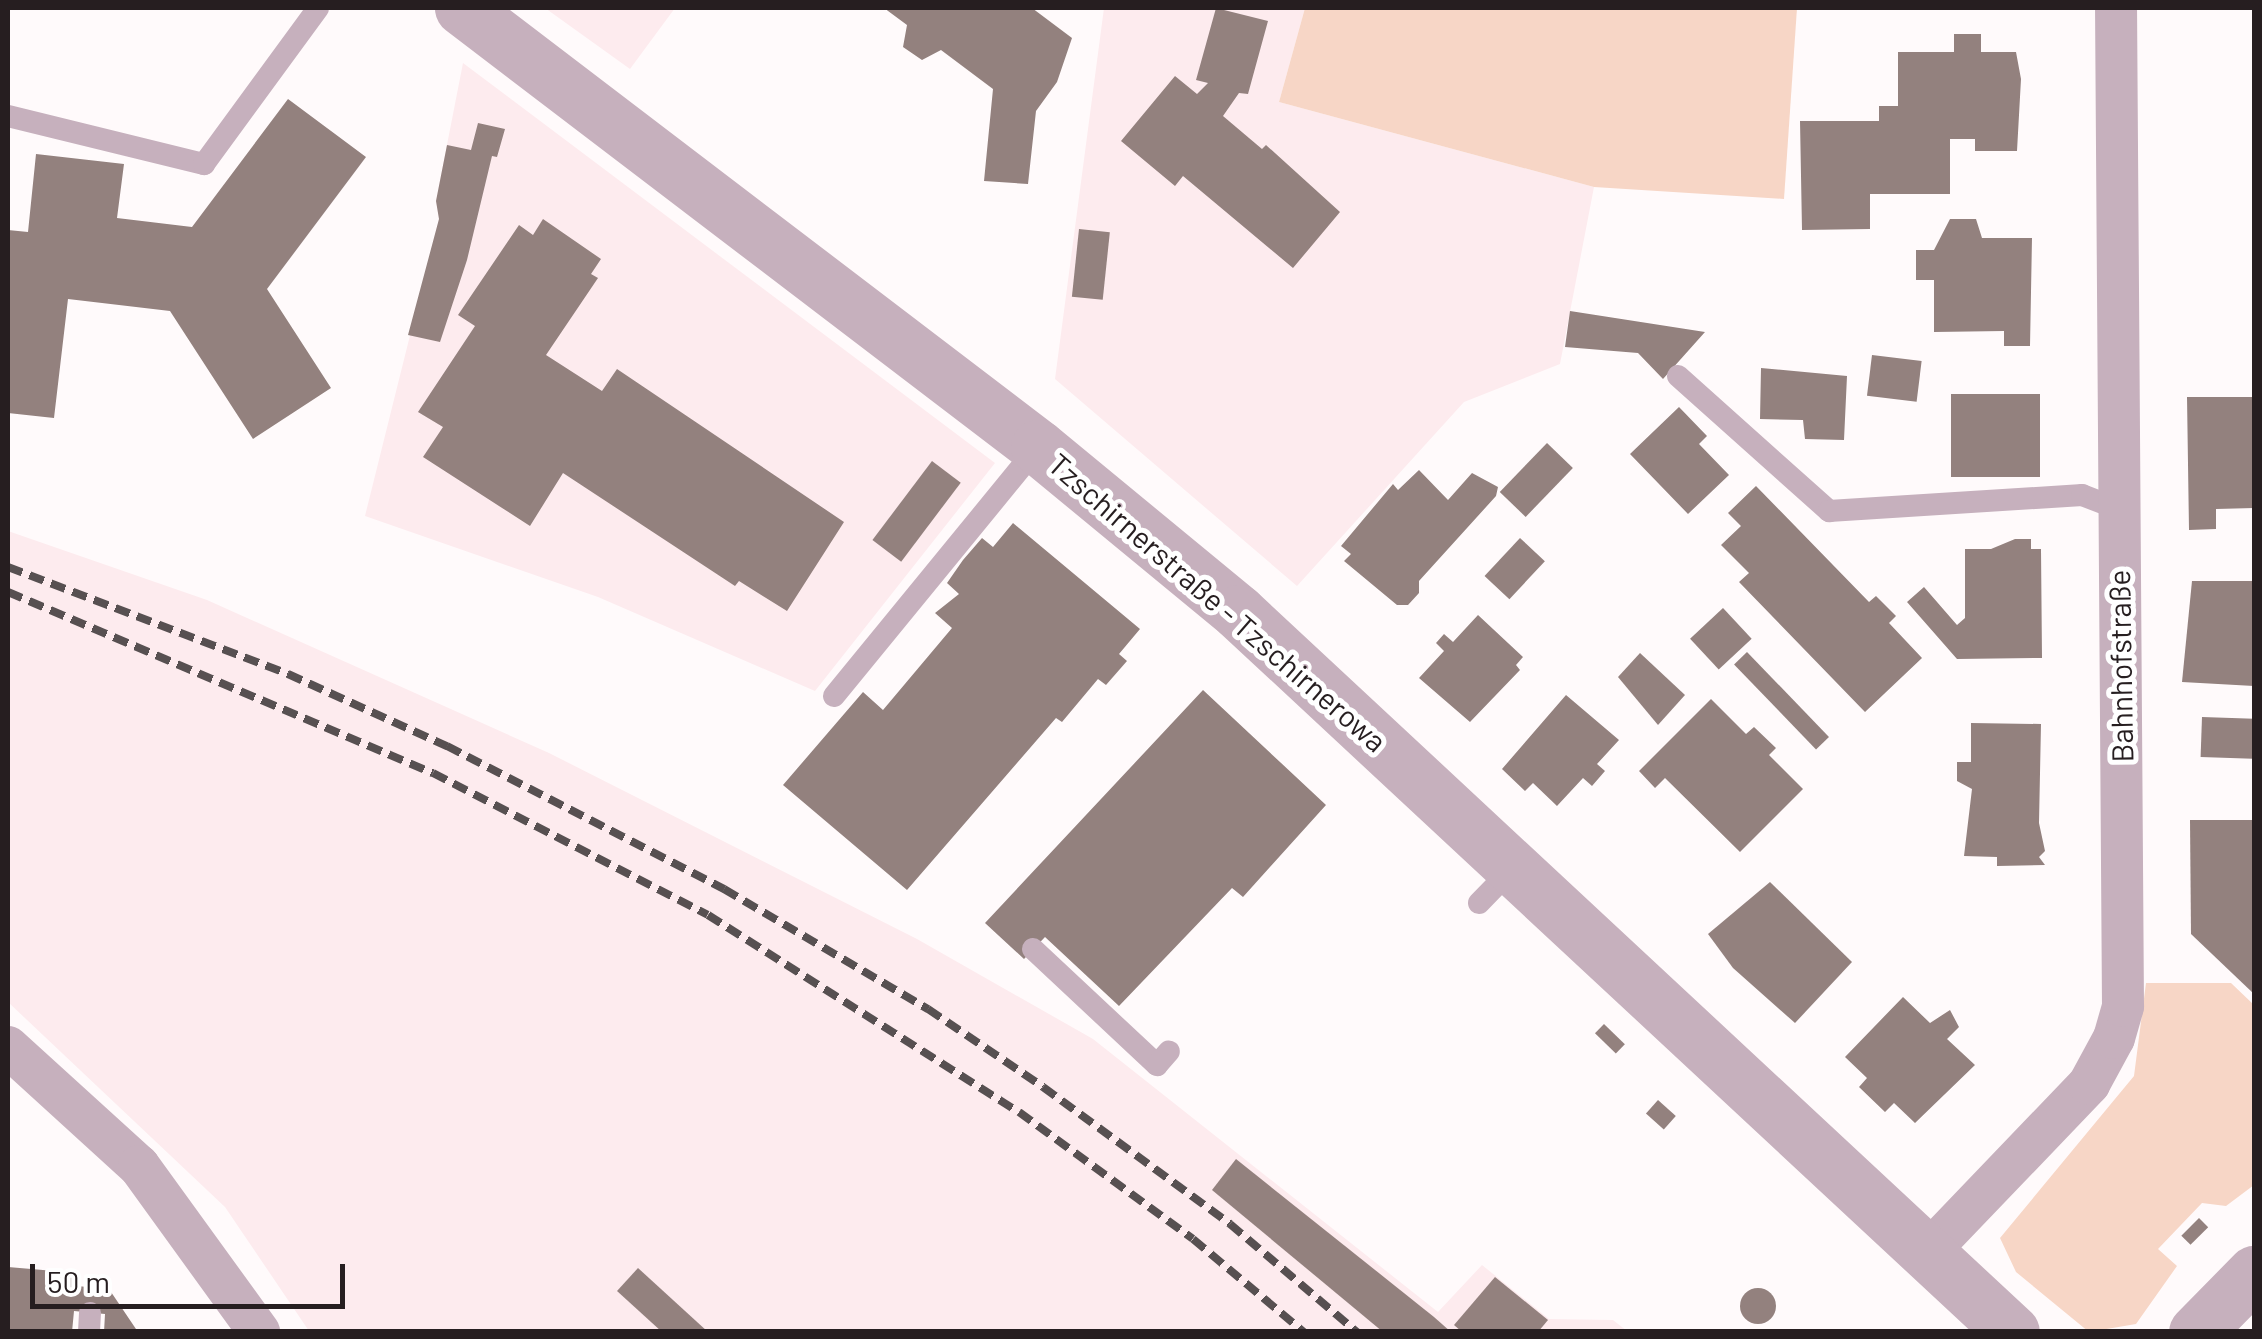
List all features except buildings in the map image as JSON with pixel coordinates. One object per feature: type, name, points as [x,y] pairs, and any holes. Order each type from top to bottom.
[{"type":"street","name":"Tzschirnerstraße - Tzschirnerowa","points":[[462,8],[1038,447],[1238,612],[1496,885],[1928,1252],[2012,1332]]},
{"type":"street","name":"Bahnhofstraße","points":[[1928,1252],[2089,1084],[2114,1038],[2123,1006],[2116,8]]},
{"type":"street","points":[[8,1046],[139,1166],[258,1332]]},
{"type":"street","points":[[2196,1332],[2254,1274]]},
{"type":"lane","points":[[8,116],[204,164],[293,60],[318,8]]},
{"type":"lane","points":[[1678,376],[1829,511],[2082,494],[2118,509]]},
{"type":"lane","points":[[834,696],[1038,447]]},
{"type":"lane","points":[[1034,949],[1157,1064],[1170,1051]]},
{"type":"shaded area","points":[[545,8],[675,8],[630,69]]},
{"type":"shaded area","points":[[1104,8],[1305,8],[1279,102],[1594,187],[1560,364],[1464,402],[1297,586],[1055,379]]},
{"type":"shaded area","points":[[1305,8],[1797,8],[1784,199],[1594,187],[1279,102]]},
{"type":"shaded area","points":[[463,63],[995,463],[815,691],[598,597],[365,516],[439,219],[436,201]]},
{"type":"shaded area","points":[[8,531],[207,600],[549,753],[917,939],[1093,1039],[1438,1312],[1482,1265],[1549,1319],[1613,1320],[1627,1331],[309,1331],[225,1207],[8,1002]]},
{"type":"shaded area","points":[[2146,983],[2231,983],[2254,1005],[2254,1185],[2226,1206],[2202,1203],[2158,1249],[2177,1266],[2136,1324],[2089,1332],[2016,1272],[2000,1238],[2134,1076]]},
{"type":"railway","points":[[8,567],[288,674],[447,746],[724,889],[928,1009],[1043,1087],[1230,1224],[1357,1332]]},
{"type":"railway","points":[[8,592],[433,773],[708,915],[1019,1112],[1193,1239],[1304,1332]]}]
